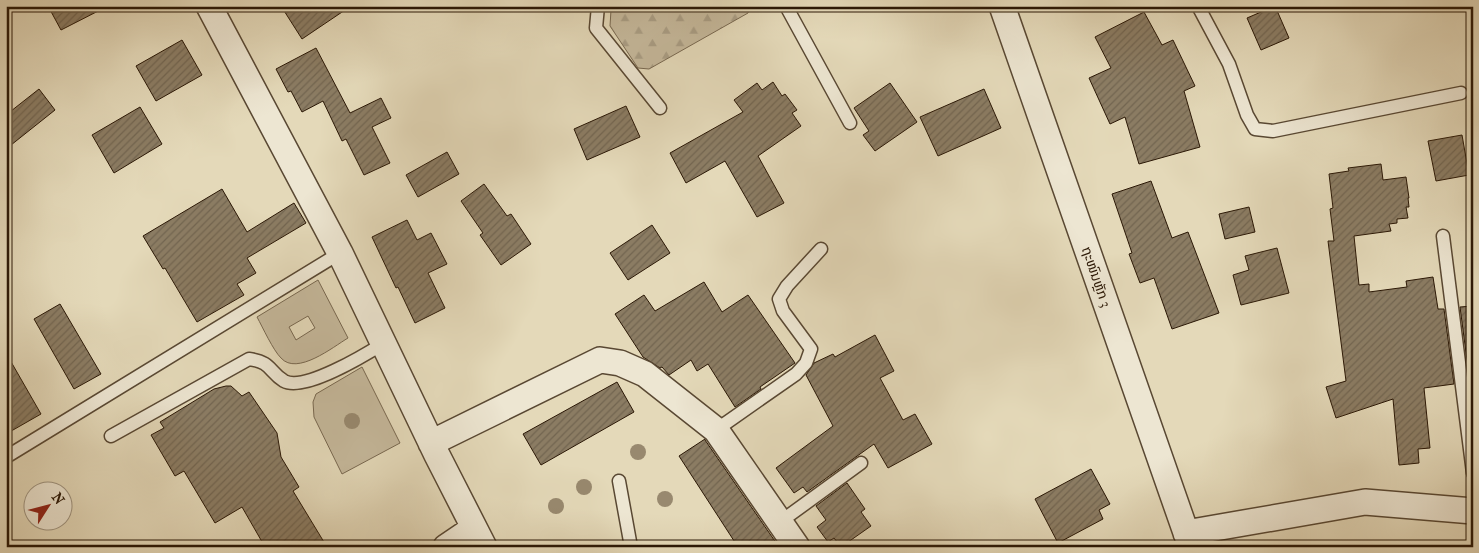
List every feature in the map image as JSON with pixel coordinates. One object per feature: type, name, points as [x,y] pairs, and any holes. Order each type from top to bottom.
[{"type":"street","points":[[209,6],[340,253],[479,538],[446,547]]},
{"type":"street","name":"ຖະໜົນຫຼັກ 3","points":[[1002,6],[1188,540]]},
{"type":"street","points":[[431,443],[600,360],[620,363],[645,374],[716,430],[797,547]]},
{"type":"street","points":[[1188,540],[1365,502],[1473,511]]},
{"type":"lane","points":[[598,6],[596,28],[660,108]]},
{"type":"lane","points":[[786,6],[850,123]]},
{"type":"lane","points":[[1198,6],[1229,64],[1247,115],[1255,129],[1273,131],[1461,94]]},
{"type":"lane","points":[[1444,236],[1473,473]]},
{"type":"lane","points":[[716,430],[796,374],[806,363],[811,349],[783,311],[779,299],[787,286],[821,248]]},
{"type":"lane","points":[[6,458],[340,253]]},
{"type":"lane","points":[[112,436],[249,358],[269,366],[283,380],[292,384],[307,382],[384,344]]},
{"type":"lane","points":[[780,522],[862,463]]},
{"type":"lane","points":[[620,481],[631,547]]},
{"type":"green space","points":[[614,6],[750,6],[748,13],[649,69],[638,68],[610,26],[611,10]]},
{"type":"green space","points":[[318,280],[348,338],[315,358],[296,364],[288,363],[275,350],[257,317]],"holes":[[[308,316],[315,328],[296,340],[289,327]]]},
{"type":"green space","points":[[362,367],[400,443],[342,474],[314,417],[313,402],[316,394]]},
{"type":"building","points":[[48,6],[108,6],[61,30]]},
{"type":"building","points":[[281,6],[351,6],[302,39]]},
{"type":"building","points":[[1275,6],[1289,38],[1261,50],[1247,18]]},
{"type":"building","points":[[1144,12],[1162,45],[1173,40],[1195,86],[1184,91],[1200,147],[1139,164],[1125,117],[1110,124],[1089,78],[1111,68],[1095,37]]},
{"type":"building","points":[[182,40],[202,75],[156,101],[136,66]]},
{"type":"building","points":[[316,48],[350,113],[381,98],[391,118],[372,127],[390,163],[364,175],[346,139],[342,141],[323,101],[302,112],[291,91],[288,92],[276,69]]},
{"type":"building","points":[[773,82],[782,96],[785,94],[797,110],[792,113],[801,126],[758,156],[784,203],[757,217],[725,161],[686,183],[670,153],[743,112],[734,100],[757,83],[762,90]]},
{"type":"building","points":[[890,83],[917,122],[875,151],[863,135],[869,131],[854,108]]},
{"type":"building","points":[[39,89],[55,110],[6,149],[6,115]]},
{"type":"building","points":[[984,89],[1001,128],[938,156],[920,117]]},
{"type":"building","points":[[626,106],[640,137],[587,160],[574,129]]},
{"type":"building","points":[[140,107],[162,144],[114,173],[92,135]]},
{"type":"building","points":[[1462,135],[1469,175],[1436,181],[1428,141]]},
{"type":"building","points":[[447,152],[459,174],[418,197],[406,175]]},
{"type":"building","points":[[1381,164],[1383,180],[1406,177],[1409,198],[1409,207],[1406,207],[1408,218],[1397,219],[1397,223],[1389,224],[1391,231],[1354,236],[1359,285],[1369,284],[1369,292],[1407,287],[1406,281],[1433,277],[1438,309],[1444,309],[1454,384],[1424,388],[1430,448],[1418,449],[1419,463],[1399,465],[1393,399],[1336,418],[1326,387],[1346,381],[1328,241],[1334,241],[1330,209],[1333,208],[1329,174],[1349,171],[1348,168]]},
{"type":"building","points":[[1151,181],[1172,238],[1188,232],[1219,313],[1172,329],[1154,278],[1140,283],[1129,254],[1132,253],[1112,194]]},
{"type":"building","points":[[484,184],[507,216],[511,214],[531,244],[501,265],[480,235],[483,233],[461,201]]},
{"type":"building","points":[[222,189],[247,232],[294,203],[306,223],[247,258],[256,273],[237,284],[244,295],[197,322],[165,268],[163,269],[143,236]]},
{"type":"building","points":[[1249,207],[1255,232],[1225,239],[1219,214]]},
{"type":"building","points":[[407,220],[417,240],[431,233],[447,264],[428,273],[445,308],[415,323],[372,237]]},
{"type":"building","points":[[652,225],[670,253],[628,280],[610,253]]},
{"type":"building","points":[[1277,248],[1289,293],[1241,305],[1233,275],[1249,270],[1245,256]]},
{"type":"building","points":[[704,282],[722,312],[748,295],[795,363],[735,407],[708,364],[697,371],[691,360],[669,375],[662,367],[660,368],[643,357],[615,314],[644,295],[655,311]]},
{"type":"building","points":[[60,304],[101,374],[74,389],[34,319]]},
{"type":"building","points":[[1473,306],[1473,382],[1470,383],[1460,307]]},
{"type":"building","points":[[875,335],[894,371],[880,378],[903,420],[915,414],[932,444],[888,468],[874,444],[807,492],[803,487],[794,493],[776,468],[833,426],[806,375],[814,363],[833,354],[835,357]]},
{"type":"building","points":[[6,353],[41,414],[6,434]]},
{"type":"building","points":[[617,382],[634,412],[541,465],[523,434]]},
{"type":"building","points":[[231,386],[242,396],[249,392],[277,433],[281,457],[299,487],[293,491],[327,547],[265,547],[242,507],[215,523],[184,471],[175,476],[151,435],[164,428],[160,422],[214,389]]},
{"type":"building","points":[[705,439],[779,547],[738,547],[679,456]]},
{"type":"building","points":[[1091,469],[1110,504],[1099,510],[1103,519],[1058,543],[1035,499]]},
{"type":"building","points":[[847,483],[865,509],[861,512],[871,526],[841,547],[834,538],[828,542],[817,527],[826,520],[816,506]]}]
